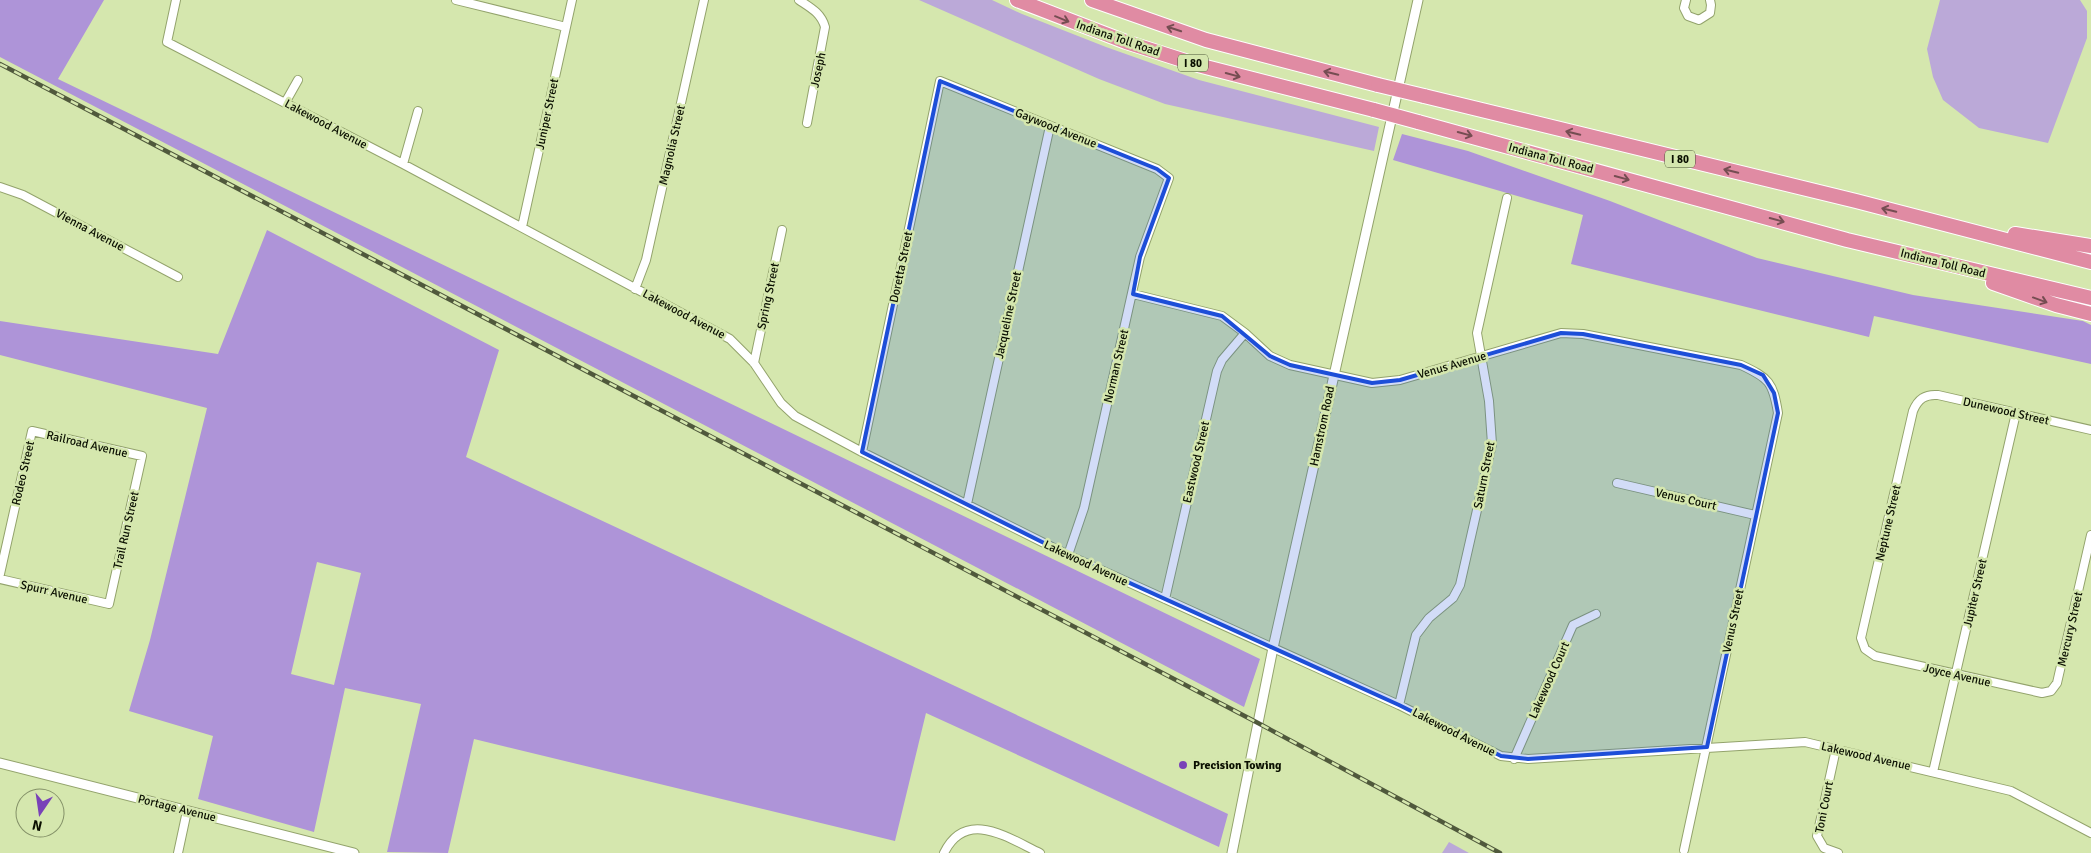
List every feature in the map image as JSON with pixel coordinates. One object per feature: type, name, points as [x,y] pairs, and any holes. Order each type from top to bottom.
[{"type":"highway","name":"Indiana Toll Road","points":[[1017,0],[1126,42],[1189,62],[1374,110],[1847,240],[2091,298]]},
{"type":"highway","name":"I 80","points":[[1092,0],[1216,42],[1378,85],[2091,262]]},
{"type":"highway","points":[[1936,222],[2091,246]]},
{"type":"highway","points":[[1928,260],[2056,305],[2091,314]]},
{"type":"street","name":"Lakewood Avenue","points":[[176,0],[167,42],[403,164],[730,339],[754,363],[781,403],[795,416],[862,452],[1068,555],[1399,705],[1501,756],[1514,759],[1806,742],[2011,790],[2091,833]]},
{"type":"street","points":[[456,0],[566,27]]},
{"type":"street","name":"Juniper Street","points":[[522,227],[572,0]]},
{"type":"street","name":"Magnolia Street","points":[[636,288],[646,260],[704,0]]},
{"type":"street","name":"Joseph","points":[[799,0],[816,11],[822,18],[825,27],[807,123]]},
{"type":"street","name":"Hamstrom Road","points":[[1232,853],[1273,648],[1418,0]]},
{"type":"street","points":[[1686,0],[1684,8],[1688,16],[1699,20],[1704,19],[1710,13],[1710,0]]},
{"type":"street","points":[[285,103],[298,80]]},
{"type":"street","name":"Gaywood Avenue","points":[[940,81],[1157,169],[1170,178]]},
{"type":"street","name":"Doretta Street","points":[[862,452],[940,81]]},
{"type":"street","points":[[403,164],[418,111]]},
{"type":"street","name":"Jacqueline Street","points":[[967,504],[1050,126]]},
{"type":"street","name":"Norman Street","points":[[1068,555],[1084,508],[1140,257],[1170,178]]},
{"type":"street","name":"Vienna Avenue","points":[[0,187],[23,195],[178,277]]},
{"type":"street","name":"Saturn Street","points":[[1399,705],[1416,635],[1429,618],[1453,598],[1462,576],[1492,444],[1489,401],[1477,333],[1507,198]]},
{"type":"street","name":"Spring Street","points":[[754,363],[782,230]]},
{"type":"street","name":"Venus Avenue","points":[[1133,294],[1222,316],[1245,333],[1270,356],[1280,361],[1372,383],[1400,380],[1561,333],[1583,334],[1740,365],[1763,375],[1774,393]]},
{"type":"street","name":"Eastwood Street","points":[[1165,600],[1216,372],[1222,360],[1245,333]]},
{"type":"street","name":"Venus Street","points":[[1684,850],[1778,413],[1774,393]]},
{"type":"street","name":"Dunewood Street","points":[[1921,398],[1936,395],[2091,430]]},
{"type":"street","name":"Neptune Street","points":[[1865,649],[1861,638],[1862,633],[1914,411],[1921,398]]},
{"type":"street","name":"Jupiter Street","points":[[1933,772],[2016,413]]},
{"type":"street","name":"Railroad Avenue","points":[[32,431],[142,456]]},
{"type":"street","name":"Rodeo Street","points":[[0,574],[32,431]]},
{"type":"street","name":"Trail Run Street","points":[[109,604],[142,456]]},
{"type":"street","name":"Venus Court","points":[[1617,483],[1755,515]]},
{"type":"street","name":"Mercury Street","points":[[2052,691],[2057,683],[2091,535]]},
{"type":"street","name":"Spurr Avenue","points":[[0,580],[109,604]]},
{"type":"street","name":"Lakewood Court","points":[[1514,759],[1573,624],[1596,614]]},
{"type":"street","name":"Joyce Avenue","points":[[1865,649],[1875,656],[1956,675],[2042,693],[2052,691]]},
{"type":"street","name":"Toni Court","points":[[1836,749],[1817,836],[1822,847],[1838,853]]},
{"type":"street","name":"Portage Avenue","points":[[0,763],[354,853]]},
{"type":"street","points":[[178,853],[187,811]]},
{"type":"street","points":[[944,853],[949,843],[958,834],[969,829],[983,828],[1040,853]]},
{"type":"highlighted area","points":[[940,81],[1157,169],[1169,178],[1140,257],[1133,294],[1222,316],[1270,356],[1290,365],[1372,383],[1400,380],[1561,333],[1583,334],[1741,365],[1763,375],[1774,393],[1778,413],[1707,747],[1528,759],[1501,756],[1399,705],[1068,555],[862,452]]},
{"type":"shaded area","points":[[0,0],[104,0],[58,79],[1260,659],[1244,707],[0,57]]},
{"type":"shaded area","points":[[919,0],[992,0],[1022,14],[1106,47],[1199,80],[1379,127],[1374,151],[1165,104],[1099,79]]},
{"type":"shaded area","points":[[1940,0],[2080,0],[2087,11],[2087,38],[2048,143],[1979,128],[1943,100],[1933,77],[1927,49]]},
{"type":"shaded area","points":[[1402,134],[1468,151],[1610,201],[1757,258],[1913,295],[2083,321],[2091,325],[2091,364],[1874,316],[1869,337],[1571,264],[1583,215],[1393,160]]},
{"type":"shaded area","points":[[267,230],[499,350],[466,457],[1228,814],[1219,847],[926,713],[895,841],[474,739],[448,853],[387,852],[421,704],[345,688],[314,832],[198,799],[213,736],[129,711],[150,640],[207,408],[0,355],[0,321],[218,354]],"holes":[[[317,562],[361,573],[334,685],[291,674]]]},
{"type":"shaded area","points":[[1449,842],[1469,853],[1442,853]]},
{"type":"railway","points":[[0,64],[1258,723],[1500,853]]},
{"type":"place","name":"Precision Towing","points":[[1183,765]]}]
